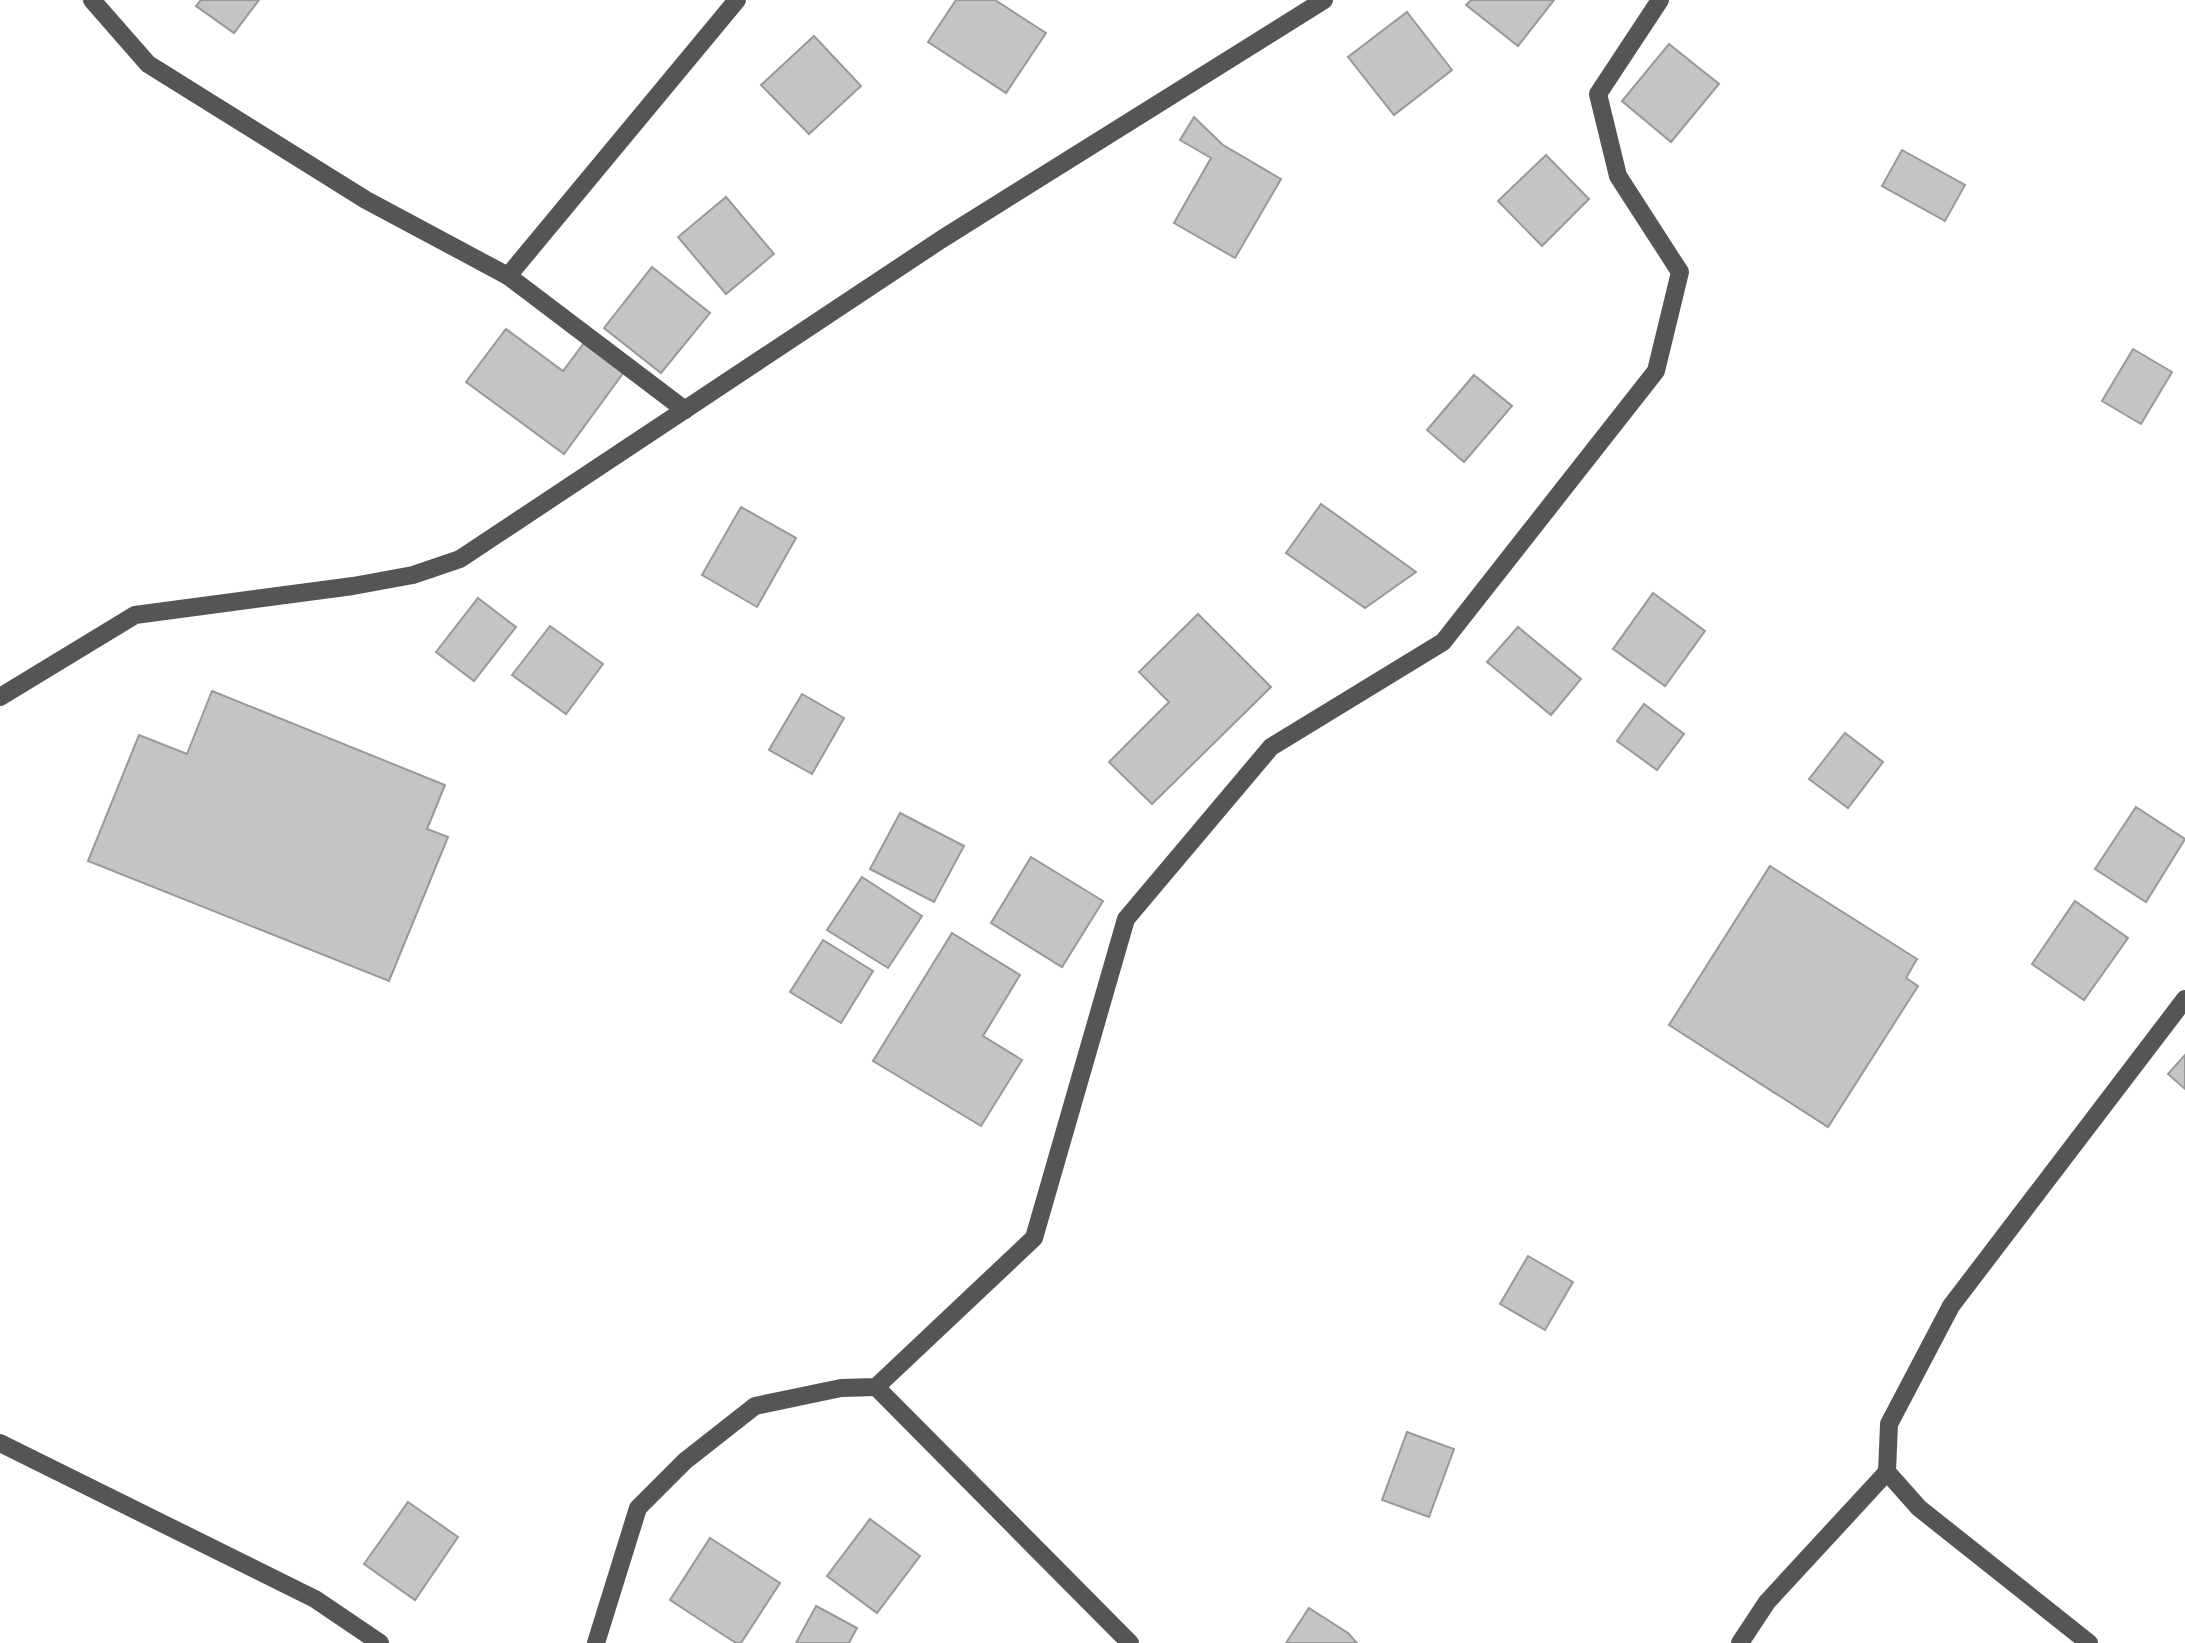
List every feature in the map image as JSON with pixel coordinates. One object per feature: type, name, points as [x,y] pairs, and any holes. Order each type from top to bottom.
[{"type":"street","points":[[92,0],[148,64],[366,200],[508,276],[685,410]]},
{"type":"street","points":[[508,276],[737,0]]},
{"type":"street","points":[[0,697],[135,615],[353,586],[412,575],[460,559],[942,239],[1324,0]]},
{"type":"street","points":[[596,1643],[638,1508],[685,1461],[755,1406],[841,1388],[876,1387],[1034,1238],[1126,919],[1271,747],[1443,642],[1657,371],[1680,272],[1618,176],[1598,94],[1660,0]]},
{"type":"street","points":[[1740,1643],[1767,1602],[1887,1472],[1889,1424],[1951,1306],[2185,999]]},
{"type":"street","points":[[876,1387],[1130,1643]]},
{"type":"street","points":[[0,1443],[315,1599],[380,1643]]},
{"type":"street","points":[[1887,1472],[1919,1508],[2089,1643]]},
{"type":"building","points":[[201,0],[259,0],[234,33],[196,6]]},
{"type":"building","points":[[956,0],[995,0],[1046,33],[1006,93],[928,42]]},
{"type":"building","points":[[1471,0],[1554,0],[1518,46],[1466,5]]},
{"type":"building","points":[[1407,12],[1452,70],[1394,115],[1348,57]]},
{"type":"building","points":[[814,36],[861,86],[809,134],[761,85]]},
{"type":"building","points":[[1669,44],[1719,84],[1671,142],[1622,101]]},
{"type":"building","points":[[1194,117],[1223,145],[1281,179],[1235,258],[1174,223],[1211,158],[1180,140]]},
{"type":"building","points":[[1902,150],[1965,185],[1945,221],[1882,186]]},
{"type":"building","points":[[1546,155],[1589,199],[1542,246],[1498,201]]},
{"type":"building","points":[[726,197],[774,254],[726,294],[678,237]]},
{"type":"building","points":[[652,267],[710,313],[661,373],[604,328]]},
{"type":"building","points":[[506,329],[563,371],[584,343],[624,372],[564,454],[466,382]]},
{"type":"building","points":[[2133,349],[2172,372],[2141,424],[2102,401]]},
{"type":"building","points":[[1474,375],[1512,406],[1464,462],[1427,430]]},
{"type":"building","points":[[1321,504],[1416,572],[1365,608],[1286,553]]},
{"type":"building","points":[[741,507],[796,538],[757,607],[702,575]]},
{"type":"building","points":[[1653,593],[1705,631],[1665,686],[1613,649]]},
{"type":"building","points":[[478,598],[516,627],[474,681],[436,652]]},
{"type":"building","points":[[1198,614],[1271,687],[1152,804],[1109,762],[1169,702],[1139,672]]},
{"type":"building","points":[[550,626],[603,664],[566,714],[512,675]]},
{"type":"building","points":[[1518,627],[1581,679],[1551,715],[1487,662]]},
{"type":"building","points":[[212,691],[445,785],[427,829],[448,837],[389,981],[88,861],[139,735],[187,754]]},
{"type":"building","points":[[802,694],[844,718],[812,774],[769,750]]},
{"type":"building","points":[[1644,704],[1684,734],[1657,770],[1617,741]]},
{"type":"building","points":[[1845,733],[1883,762],[1848,808],[1809,779]]},
{"type":"building","points":[[2136,807],[2185,839],[2146,902],[2095,869]]},
{"type":"building","points":[[900,813],[964,846],[934,902],[870,869]]},
{"type":"building","points":[[1031,857],[1103,901],[1062,967],[991,923]]},
{"type":"building","points":[[1770,866],[1917,959],[1906,978],[1918,986],[1828,1127],[1669,1025]]},
{"type":"building","points":[[862,877],[922,916],[888,968],[827,930]]},
{"type":"building","points":[[2075,901],[2128,938],[2084,1000],[2032,964]]},
{"type":"building","points":[[952,933],[1020,975],[983,1036],[1022,1060],[981,1126],[873,1061]]},
{"type":"building","points":[[823,940],[873,971],[841,1023],[790,992]]},
{"type":"building","points":[[2185,1055],[2185,1089],[2168,1074]]},
{"type":"building","points":[[1528,1256],[1573,1282],[1545,1330],[1500,1304]]},
{"type":"building","points":[[1407,1432],[1454,1449],[1429,1517],[1382,1500]]},
{"type":"building","points":[[408,1502],[458,1537],[415,1600],[364,1564]]},
{"type":"building","points":[[870,1519],[920,1556],[877,1613],[827,1576]]},
{"type":"building","points":[[710,1538],[780,1583],[741,1643],[736,1643],[670,1600]]},
{"type":"building","points":[[816,1606],[857,1628],[849,1643],[796,1643]]},
{"type":"building","points":[[1309,1608],[1348,1633],[1357,1643],[1286,1643]]}]
